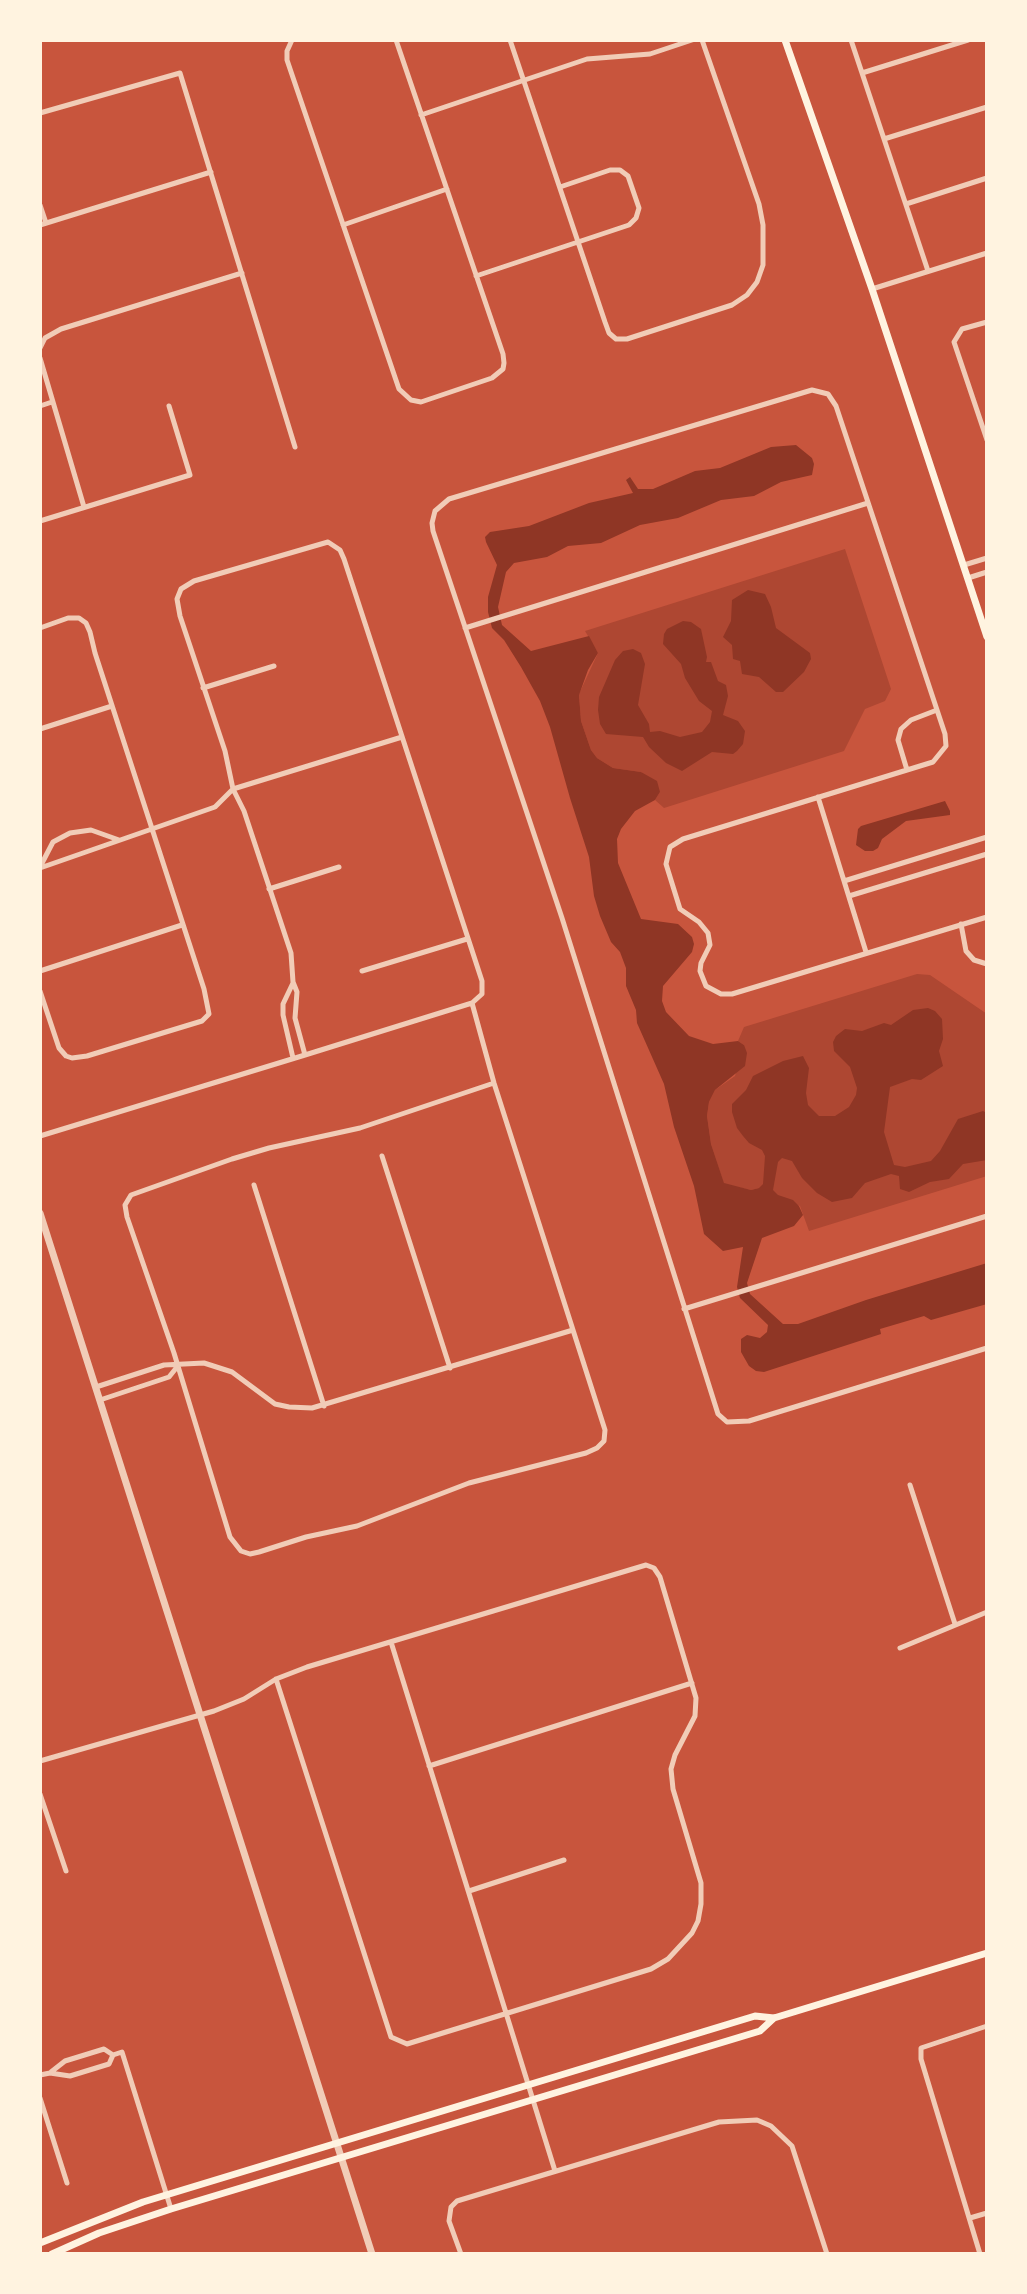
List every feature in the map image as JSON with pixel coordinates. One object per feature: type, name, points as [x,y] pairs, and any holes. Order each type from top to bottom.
[{"type":"main road","points":[[785,40],[872,289],[987,637]]},
{"type":"main road","points":[[40,2243],[166,2195],[755,2016],[774,2018],[987,1953]]},
{"type":"main road","points":[[52,2254],[99,2233],[171,2209],[760,2031],[774,2018]]},
{"type":"street","points":[[291,42],[287,60],[399,389],[411,400],[431,399],[492,378],[503,369],[503,354],[396,40]]},
{"type":"street","points":[[510,40],[605,322],[609,333],[616,339],[640,336],[732,305],[747,295],[757,282],[764,249],[759,204],[702,40]]},
{"type":"street","points":[[421,115],[587,59],[650,54],[692,40]]},
{"type":"street","points":[[851,40],[928,271]]},
{"type":"street","points":[[862,73],[968,40]]},
{"type":"street","points":[[40,113],[180,73],[295,447]]},
{"type":"street","points":[[884,139],[987,107]]},
{"type":"street","points":[[476,276],[629,225],[636,218],[639,208],[632,187],[628,176],[620,170],[610,170],[560,187]]},
{"type":"street","points":[[40,205],[43,224],[211,172]]},
{"type":"street","points":[[906,204],[987,178]]},
{"type":"street","points":[[343,225],[447,189]]},
{"type":"street","points":[[872,289],[987,253]]},
{"type":"street","points":[[40,346],[52,333],[61,329],[242,273]]},
{"type":"street","points":[[987,322],[962,329],[954,342],[987,440]]},
{"type":"street","points":[[40,358],[84,507]]},
{"type":"street","points":[[987,917],[732,994],[721,994],[712,992],[702,980],[701,963],[710,945],[708,933],[699,922],[680,909],[666,864],[670,847],[683,839],[933,762],[942,753],[946,740],[937,710],[836,406],[828,394],[812,390],[449,499],[435,511],[432,523],[562,918],[715,1409],[727,1422],[749,1421],[987,1348]]},
{"type":"street","points":[[40,406],[52,402]]},
{"type":"street","points":[[40,521],[190,475],[169,406]]},
{"type":"street","points":[[465,628],[868,503]]},
{"type":"street","points":[[40,1136],[305,1055],[472,1003],[482,994],[482,981],[344,559],[333,543],[321,542],[194,581],[178,593],[177,606],[225,751],[233,789],[244,811],[291,953],[293,982],[297,992],[295,1018],[305,1055]]},
{"type":"street","points":[[964,565],[987,558]]},
{"type":"street","points":[[968,578],[987,572]]},
{"type":"street","points":[[40,628],[68,618],[79,618],[86,623],[90,632],[209,1014],[202,1021],[87,1056],[66,1056],[59,1048],[40,991]]},
{"type":"street","points":[[203,688],[274,666]]},
{"type":"street","points":[[40,729],[112,706]]},
{"type":"street","points":[[907,770],[899,748],[899,734],[911,720],[937,710]]},
{"type":"street","points":[[40,868],[215,807],[233,789],[402,737]]},
{"type":"street","points":[[818,797],[866,953]]},
{"type":"street","points":[[40,868],[53,842],[70,833],[91,830],[119,841]]},
{"type":"street","points":[[844,881],[987,837]]},
{"type":"street","points":[[849,896],[987,854]]},
{"type":"street","points":[[269,889],[339,867]]},
{"type":"street","points":[[961,924],[966,951],[974,960],[987,964]]},
{"type":"street","points":[[40,971],[182,925]]},
{"type":"street","points":[[362,971],[467,939]]},
{"type":"street","points":[[293,982],[283,1004],[293,1058]]},
{"type":"street","points":[[472,1003],[494,1083],[605,1430],[604,1441],[586,1453],[469,1483],[357,1526],[250,1554],[241,1551],[230,1537],[125,1205],[131,1195],[140,1190],[232,1159],[360,1128],[494,1083]]},
{"type":"street","points":[[382,1156],[450,1368]]},
{"type":"street","points":[[254,1185],[324,1406]]},
{"type":"street","points":[[40,1213],[43,1231],[96,1387],[372,2254]]},
{"type":"street","points":[[684,1309],[987,1216]]},
{"type":"street","points":[[96,1387],[164,1365],[191,1363],[214,1365],[232,1372],[275,1404],[302,1408],[324,1406],[573,1330]]},
{"type":"street","points":[[100,1400],[169,1377],[178,1366]]},
{"type":"street","points":[[910,1485],[955,1624]]},
{"type":"street","points":[[40,1761],[201,1715],[244,1699],[276,1679],[646,1565],[654,1568],[660,1577],[696,1698],[695,1716],[671,1769],[673,1789],[701,1883],[701,1904],[692,1933],[682,1947],[651,1969],[407,2044],[391,2037],[276,1679]]},
{"type":"street","points":[[900,1648],[987,1612]]},
{"type":"street","points":[[391,1642],[555,2171]]},
{"type":"street","points":[[429,1766],[692,1683]]},
{"type":"street","points":[[40,1794],[66,1871]]},
{"type":"street","points":[[469,1891],[564,1860]]},
{"type":"street","points":[[980,2254],[921,2059],[921,2048],[987,2026]]},
{"type":"street","points":[[50,2073],[65,2061],[104,2049],[113,2055]]},
{"type":"street","points":[[40,2075],[70,2076],[81,2073],[109,2064],[113,2055],[122,2052],[171,2209]]},
{"type":"street","points":[[40,2098],[67,2183]]},
{"type":"street","points":[[461,2254],[449,2221],[451,2207],[457,2201],[719,2122],[757,2120],[771,2126],[792,2146],[827,2254]]},
{"type":"street","points":[[970,2218],[987,2213]]},
{"type":"shaded area","points":[[796,445],[812,458],[812,475],[781,482],[754,496],[721,500],[678,518],[640,525],[601,543],[568,546],[547,557],[514,563],[506,572],[498,607],[502,625],[531,651],[589,636],[598,653],[579,695],[581,721],[591,750],[613,768],[641,772],[657,781],[660,792],[655,800],[635,811],[621,829],[617,839],[618,863],[641,919],[678,924],[692,937],[692,952],[663,986],[662,1001],[666,1012],[689,1036],[713,1044],[738,1041],[747,1053],[745,1066],[715,1090],[709,1102],[707,1116],[711,1144],[724,1183],[751,1190],[763,1184],[765,1156],[737,1128],[732,1112],[732,1104],[746,1090],[753,1076],[783,1061],[803,1056],[809,1068],[808,1105],[819,1116],[835,1116],[849,1107],[857,1088],[850,1067],[834,1051],[836,1036],[845,1029],[862,1031],[884,1023],[891,1025],[913,1010],[928,1008],[942,1019],[943,1039],[939,1051],[943,1066],[921,1080],[912,1079],[890,1087],[884,1132],[894,1165],[905,1167],[931,1161],[958,1119],[983,1111],[987,1113],[987,1160],[963,1164],[949,1179],[930,1182],[909,1192],[900,1189],[899,1176],[891,1174],[865,1183],[852,1198],[832,1202],[802,1178],[792,1161],[782,1158],[778,1162],[773,1190],[793,1200],[803,1215],[794,1226],[762,1238],[747,1283],[750,1294],[783,1324],[798,1324],[987,1263],[987,1304],[931,1320],[924,1316],[880,1329],[881,1334],[764,1372],[749,1366],[741,1352],[741,1339],[747,1335],[760,1338],[767,1332],[768,1325],[740,1298],[737,1287],[743,1247],[723,1251],[704,1234],[694,1186],[674,1127],[664,1084],[637,1023],[620,952],[611,942],[600,916],[589,857],[550,727],[521,667],[504,640],[492,628],[488,597],[497,565],[485,537],[490,532],[529,526],[589,503],[633,493],[626,480],[630,477],[638,489],[653,489],[695,471],[720,468],[771,447]]},
{"type":"shaded area","points":[[845,549],[891,689],[885,701],[865,709],[844,751],[664,808],[655,800],[660,792],[641,772],[613,768],[597,758],[581,721],[579,694],[598,653],[585,631]]},
{"type":"shaded area","points":[[748,590],[765,594],[776,628],[810,653],[811,659],[804,672],[783,692],[776,692],[759,677],[742,674],[740,661],[733,659],[732,645],[723,637],[731,621],[732,600]]},
{"type":"shaded area","points":[[683,621],[701,629],[706,662],[711,662],[718,681],[726,685],[728,696],[723,715],[738,721],[745,731],[743,744],[733,754],[712,752],[682,771],[666,763],[643,737],[606,734],[600,724],[598,710],[599,697],[615,660],[623,651],[633,649],[641,653],[645,664],[638,705],[650,732],[660,731],[680,737],[702,732],[710,722],[712,711],[699,701],[685,678],[681,664],[663,644],[667,629]]},
{"type":"shaded area","points":[[945,801],[950,815],[906,821],[882,839],[873,851],[865,851],[856,845],[861,826]]},
{"type":"shaded area","points":[[917,974],[930,975],[987,1014],[987,1176],[809,1231],[800,1206],[759,1188],[751,1190],[724,1184],[711,1144],[707,1116],[715,1090],[735,1076],[744,1045],[738,1041],[744,1027]]}]
